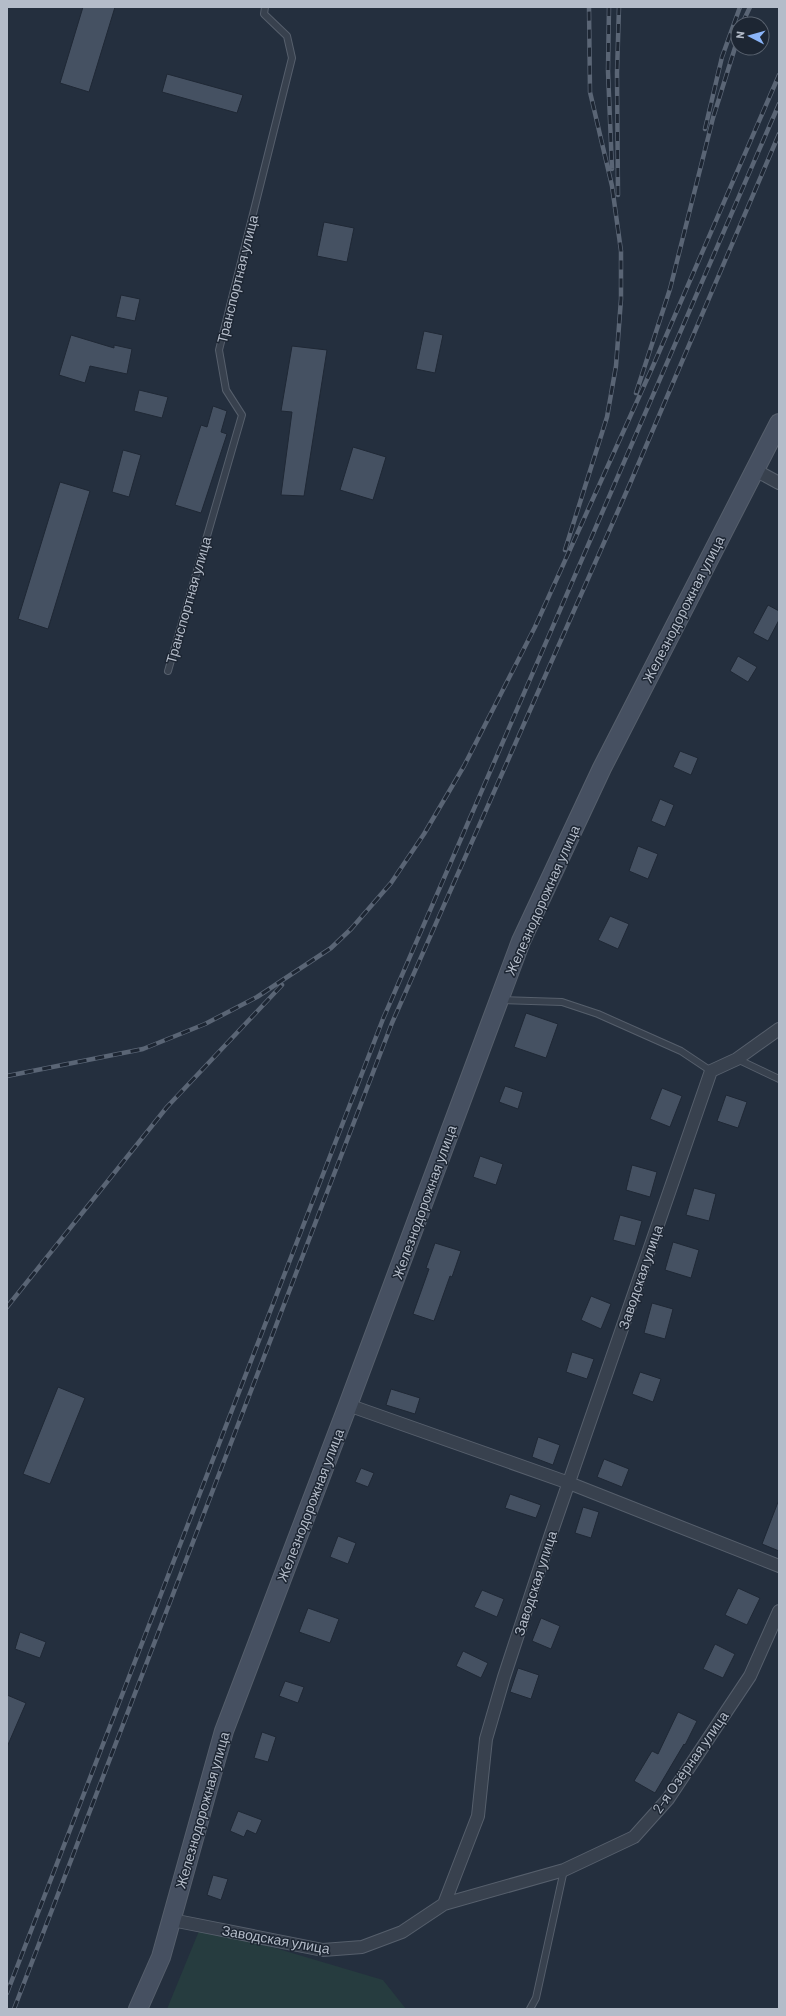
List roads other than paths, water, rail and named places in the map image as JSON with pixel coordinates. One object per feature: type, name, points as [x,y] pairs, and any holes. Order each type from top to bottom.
[{"type":"street","name":"Железнодорожная улица","points":[[138,2009],[161,1957],[224,1731],[348,1405],[521,942],[602,768],[779,423]]},
{"type":"street","points":[[755,470],[779,483]]},
{"type":"street","points":[[711,1071],[737,1058],[779,1029]]},
{"type":"street","name":"Заводская улица","points":[[172,1920],[323,1950],[362,1947],[402,1932],[444,1904],[478,1816],[486,1739],[504,1677],[711,1071]]},
{"type":"street","points":[[348,1405],[570,1483],[779,1566]]},
{"type":"street","name":"2-я Озёрная улица","points":[[444,1904],[564,1870],[634,1837],[668,1799],[750,1676],[779,1611]]},
{"type":"lane","name":"Транспортная улица","points":[[168,671],[242,415],[226,390],[219,350],[292,58],[287,36],[264,14],[265,7]]},
{"type":"lane","points":[[499,1000],[562,1002],[598,1014],[681,1051],[711,1071]]},
{"type":"lane","points":[[737,1058],[779,1079]]},
{"type":"lane","points":[[530,2009],[536,1998],[564,1870]]},
{"type":"railway","points":[[565,550],[607,417],[616,366],[621,299],[621,251],[612,186],[590,92],[589,7]]},
{"type":"railway","points":[[609,7],[608,71],[612,169]]},
{"type":"railway","points":[[618,195],[617,73],[619,7]]},
{"type":"railway","points":[[705,129],[722,57],[740,7]]},
{"type":"railway","points":[[746,16],[750,7]]},
{"type":"railway","points":[[636,393],[670,289],[713,118],[732,56]]},
{"type":"railway","points":[[7,1076],[143,1049],[205,1024],[257,997],[331,948],[351,929],[391,883],[424,834],[464,766],[535,627],[653,366],[779,75]]},
{"type":"railway","points":[[7,1993],[383,1019],[779,104]]},
{"type":"railway","points":[[14,2009],[392,1023],[629,486],[779,134]]},
{"type":"railway","points":[[7,1307],[167,1107],[282,985]]}]
